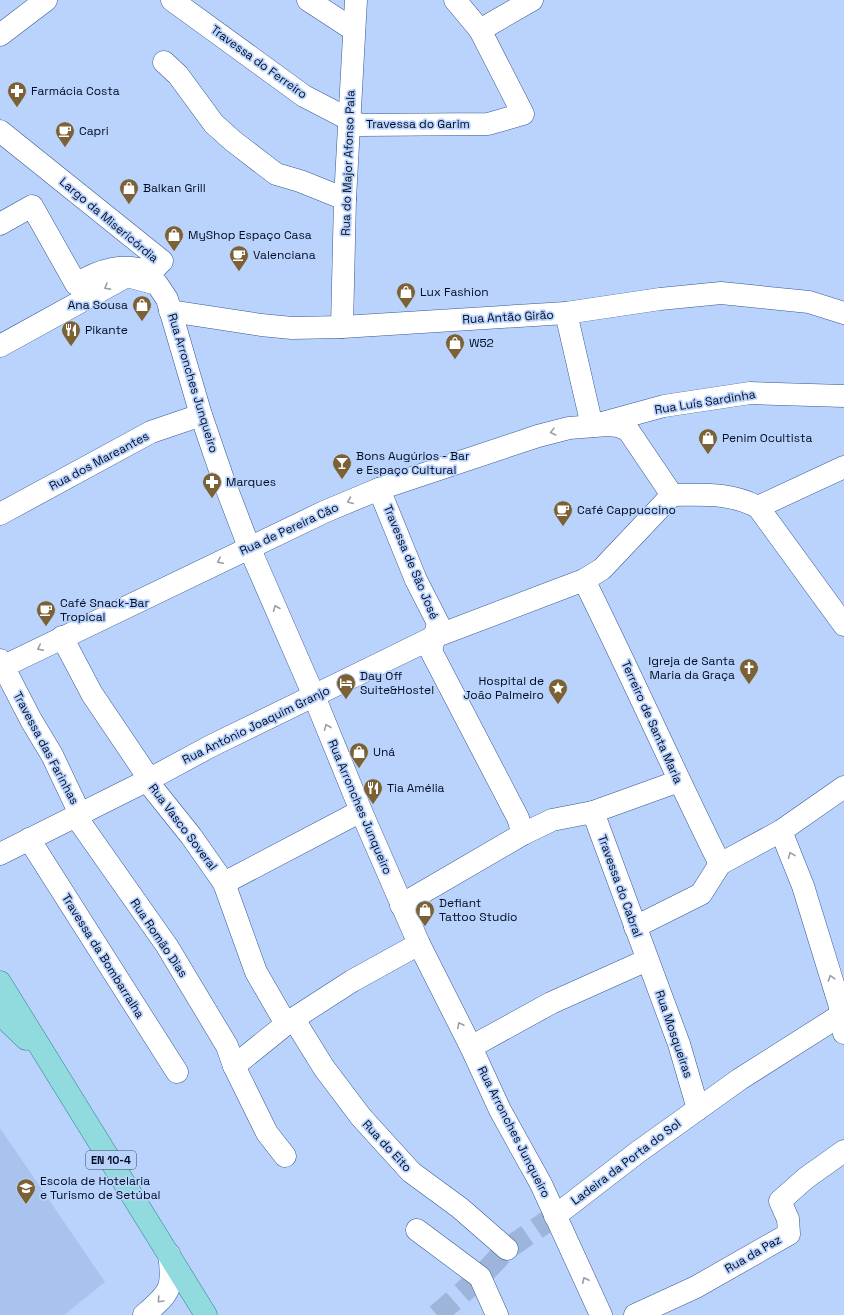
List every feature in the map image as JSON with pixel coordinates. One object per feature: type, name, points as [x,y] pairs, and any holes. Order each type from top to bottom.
[{"type":"main road","name":"EN 10-4","points":[[0,982],[54,1066],[206,1315]]},
{"type":"main road","name":"EN 10-4","points":[[0,1014],[54,1066]]},
{"type":"street","points":[[0,35],[46,0]]},
{"type":"street","name":"Travessa do Ferreiro","points":[[172,0],[304,96],[349,120]]},
{"type":"street","points":[[308,0],[354,30]]},
{"type":"street","name":"Rua do Major Afonso Pala","points":[[342,326],[345,199],[356,0]]},
{"type":"street","points":[[455,0],[480,30],[532,1]]},
{"type":"street","name":"Travessa do Garim","points":[[349,120],[360,125],[488,124],[523,114],[480,30]]},
{"type":"street","points":[[164,62],[178,75],[214,124],[233,142],[276,174],[300,181],[345,199]]},
{"type":"street","name":"Largo da Misericórdia","points":[[0,131],[162,261],[151,272],[136,267],[114,268],[93,274],[76,284],[32,206],[0,224]]},
{"type":"street","name":"Rua Arronches Junqueiro","points":[[0,346],[127,276],[157,284],[167,299],[201,415],[249,547],[314,696],[361,812],[419,944],[472,1046],[500,1110],[541,1184],[601,1315]]},
{"type":"street","name":"Rua Antão Girão","points":[[170,311],[261,325],[292,328],[566,313],[660,299],[721,293],[809,302],[844,313]]},
{"type":"street","points":[[566,313],[592,426],[618,426],[628,430],[672,495],[721,494],[751,504],[838,602],[844,625]]},
{"type":"street","name":"Rua Luís Sardinha","points":[[592,426],[664,406],[750,393],[844,396]]},
{"type":"street","name":"Rua dos Mareantes","points":[[0,514],[151,432],[201,415]]},
{"type":"street","name":"Rua de Pereira Cão","points":[[1,665],[324,512],[379,489],[538,436],[569,428],[592,426]]},
{"type":"street","points":[[751,504],[844,467]]},
{"type":"street","name":"Travessa de São José","points":[[379,489],[416,580],[438,623],[431,651],[518,818],[523,834]]},
{"type":"street","name":"Rua António Joaquim Granjo","points":[[0,854],[148,780],[211,746],[434,637],[584,580],[602,569],[672,495]]},
{"type":"street","name":"Terreiro de Santa Maria","points":[[584,580],[628,667],[679,781],[720,864]]},
{"type":"street","name":"Rua Vasco Soveral","points":[[62,637],[92,694],[146,774],[148,780],[191,836],[224,883],[256,972],[282,1017],[290,1021]]},
{"type":"street","name":"Travessa das Farinhas","points":[[1,665],[52,755],[80,814]]},
{"type":"street","points":[[401,905],[523,834],[552,820],[592,812],[679,781]]},
{"type":"street","points":[[634,927],[701,894],[720,864],[781,831],[844,787]]},
{"type":"street","points":[[224,883],[361,812]]},
{"type":"street","name":"Travessa do Cabral","points":[[592,812],[647,960]]},
{"type":"street","name":"Rua Romão Dias","points":[[80,814],[79,821],[167,946],[227,1046],[234,1066],[268,1133],[285,1156]]},
{"type":"street","points":[[781,831],[803,886],[839,1003],[843,1021]]},
{"type":"street","name":"Travessa da Bombarralha","points":[[29,839],[177,1072]]},
{"type":"street","points":[[234,1066],[290,1021],[352,981],[419,944]]},
{"type":"street","points":[[472,1046],[551,1003],[647,960]]},
{"type":"street","name":"Rua Mosqueiras","points":[[647,960],[679,1044],[698,1109]]},
{"type":"street","name":"Rua do Eito","points":[[290,1021],[298,1026],[324,1068],[378,1137],[411,1172],[460,1208],[507,1249]]},
{"type":"street","name":"Ladeira da Porta do Sol","points":[[555,1216],[740,1079],[843,1021]]},
{"type":"street","name":"Rua da Paz","points":[[635,1315],[696,1287],[789,1234],[788,1219],[780,1201],[806,1178],[844,1151]]},
{"type":"street","points":[[417,1230],[480,1277],[498,1315]]},
{"type":"street","points":[[144,1315],[164,1296],[170,1286],[172,1275],[169,1254]]},
{"type":"shaded area","name":"Escola de Hotelaria e Turismo de Setúbal","points":[[0,1128],[105,1282],[64,1315],[0,1315]]},
{"type":"tunnel","points":[[437,1315],[480,1277],[507,1249],[555,1216]]},
{"type":"place","name":"Farmácia Costa","points":[[17,108]]},
{"type":"place","name":"Capri","points":[[65,148]]},
{"type":"place","name":"Balkan Grill","points":[[129,205]]},
{"type":"place","name":"MyShop Espaço Casa","points":[[174,252]]},
{"type":"place","name":"Valenciana","points":[[239,272]]},
{"type":"place","name":"Lux Fashion","points":[[406,309]]},
{"type":"place","name":"Ana Sousa","points":[[142,322]]},
{"type":"place","name":"Pikante","points":[[71,347]]},
{"type":"place","name":"W52","points":[[455,360]]},
{"type":"place","name":"Penim Ocultista","points":[[708,455]]},
{"type":"place","name":"Bons Augúrios - Bar e Espaço Cultural","points":[[342,480]]},
{"type":"place","name":"Marques","points":[[212,499]]},
{"type":"place","name":"Café Cappuccino","points":[[563,527]]},
{"type":"place","name":"Café Snack-Bar Tropical","points":[[46,627]]},
{"type":"place","name":"Igreja de Santa Maria da Graça","points":[[749,685]]},
{"type":"place","name":"Day Off Suite&Hostel","points":[[346,700]]},
{"type":"place","name":"Hospital de João Palmeiro","points":[[558,705]]},
{"type":"place","name":"Uná","points":[[359,769]]},
{"type":"place","name":"Tia Amélia","points":[[373,805]]},
{"type":"place","name":"Defiant Tattoo Studio","points":[[425,927]]},
{"type":"place","name":"Escola de Hotelaria e Turismo de Setúbal","points":[[26,1205]]}]
